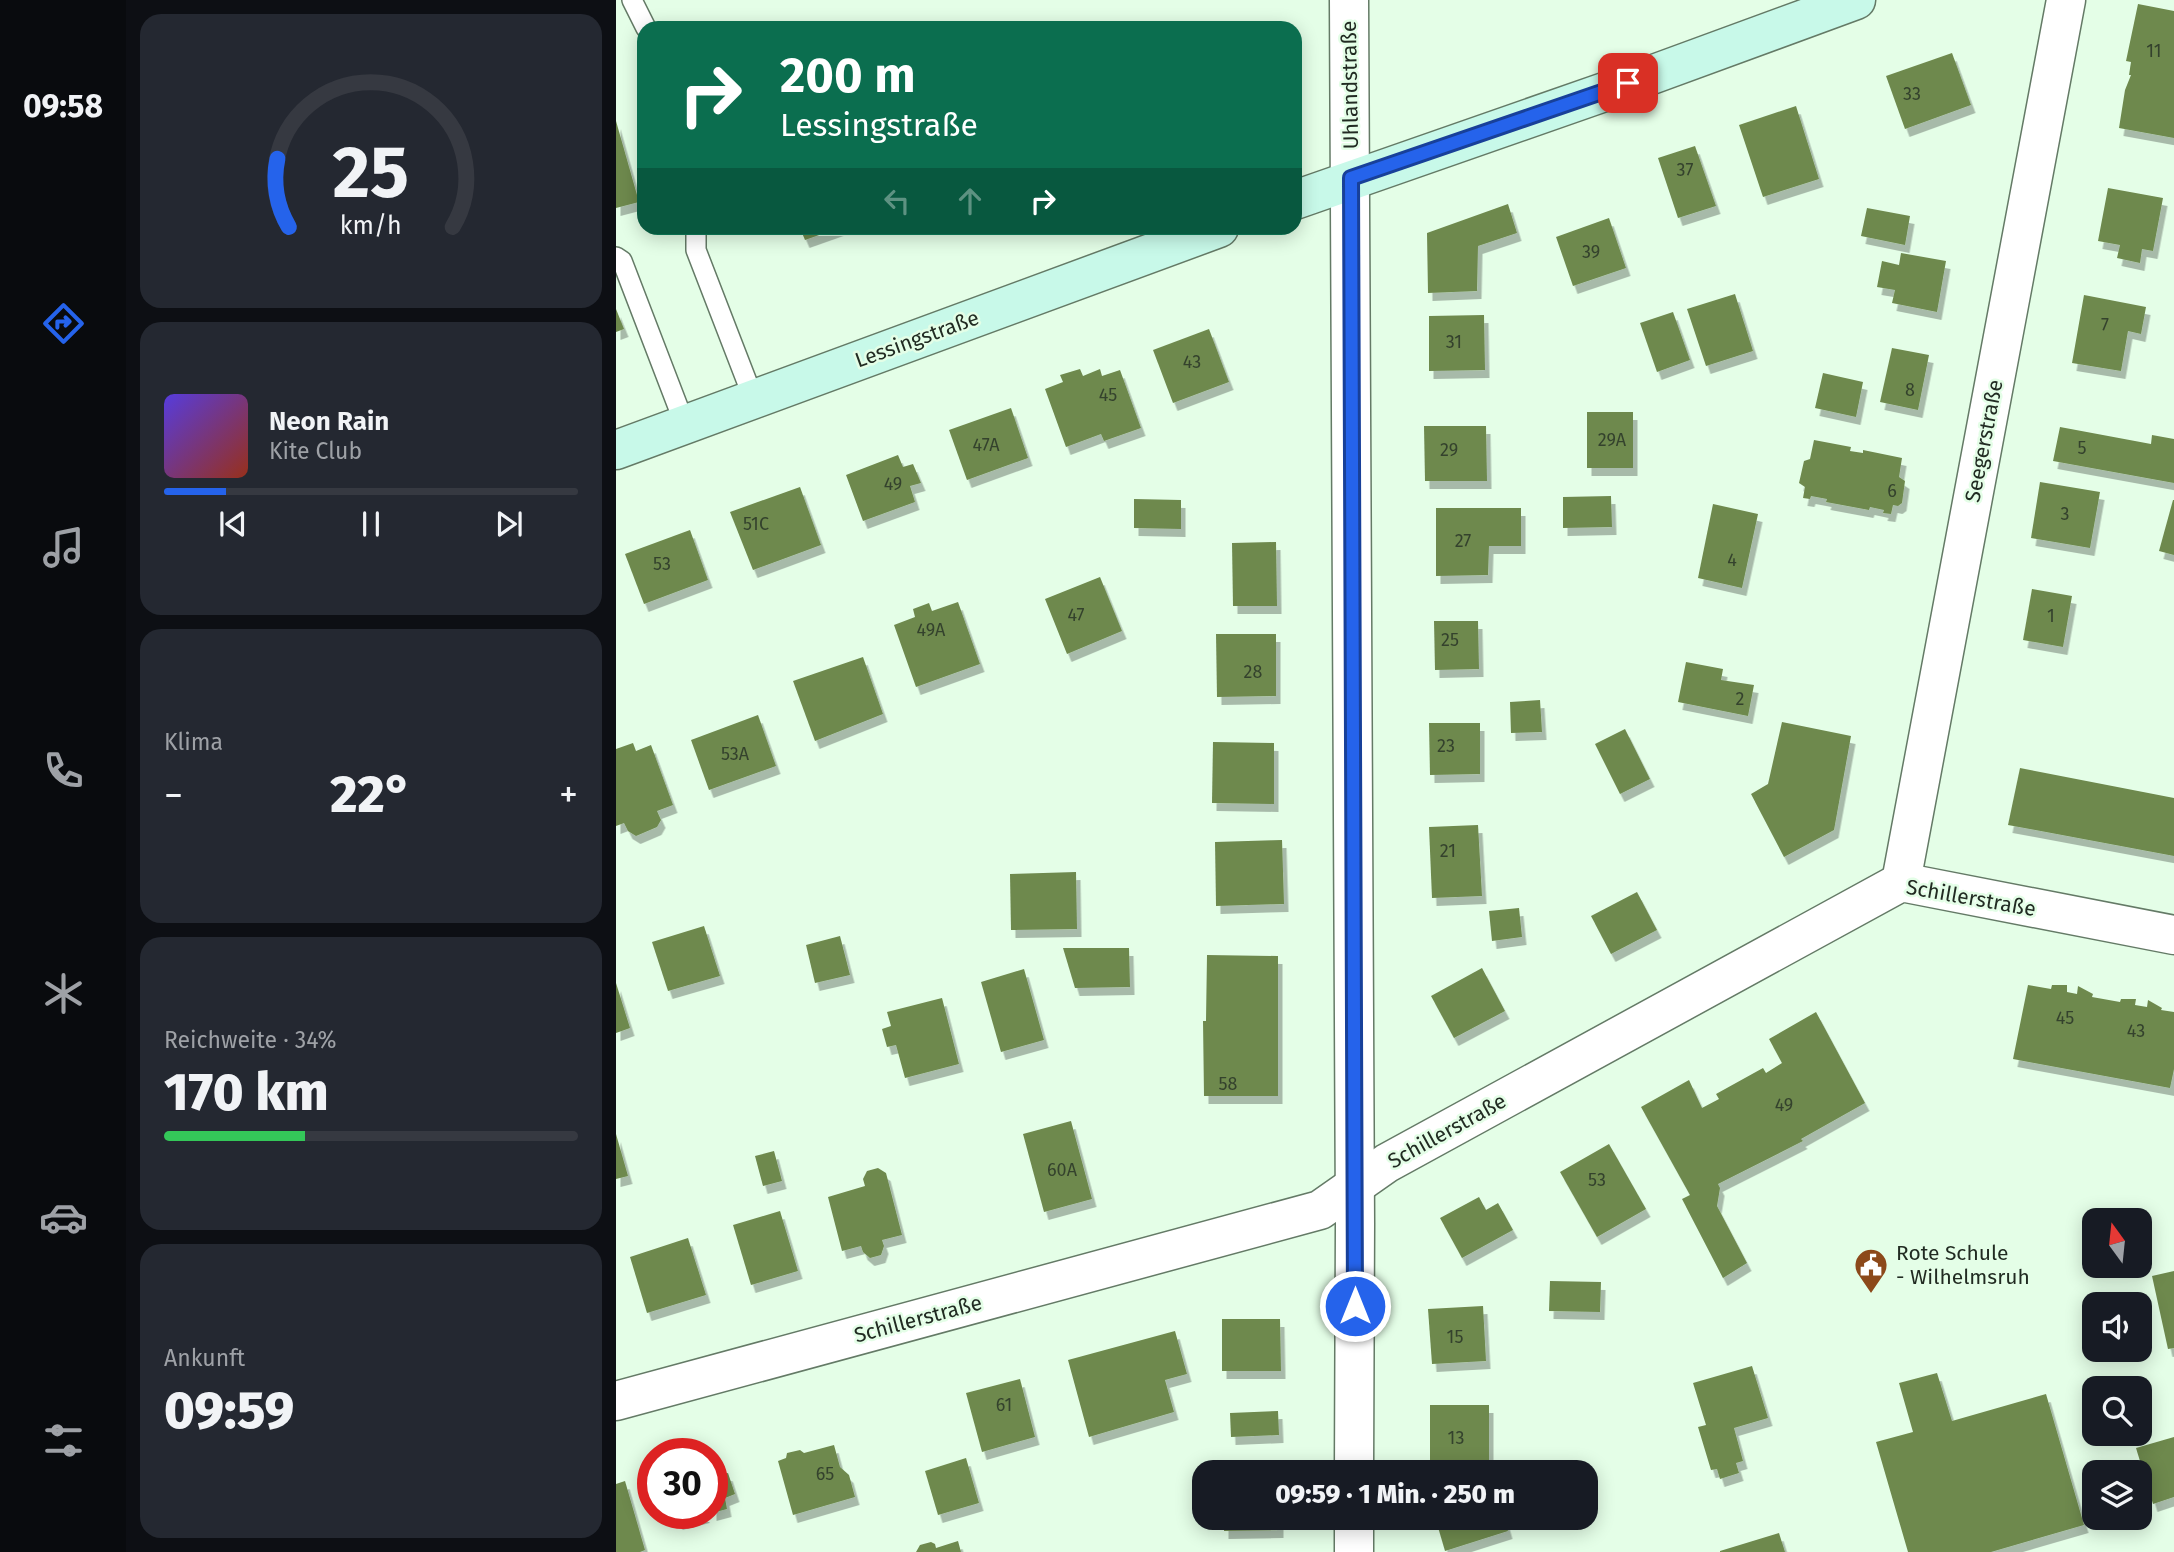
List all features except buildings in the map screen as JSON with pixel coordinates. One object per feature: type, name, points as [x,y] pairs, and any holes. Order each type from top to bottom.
[{"type":"street","name":"Uhlandstraße","points":[[1349,0],[1354,1460]]},
{"type":"street","points":[[1302,197],[1856,0]]},
{"type":"street","name":"Seegerstraße","points":[[1901,882],[2066,0]]},
{"type":"street","name":"Lessingstraße","points":[[616,450],[1200,235]]},
{"type":"street","name":"Schillerstraße","points":[[616,1401],[1320,1210],[1387,1163],[1901,882],[2174,935]]},
{"type":"street","points":[[1354,1530],[1354,1552]]},
{"type":"lane","points":[[632,0],[642,21]]},
{"type":"lane","points":[[696,235],[696,250],[754,400]]},
{"type":"lane","points":[[616,257],[622,261],[685,425]]},
{"type":"place","name":"Rote Schule - Wilhelmsruh","points":[[1871,1295]]},
{"type":"route","points":[[1355,1306],[1351,178],[1628,83]]}]
